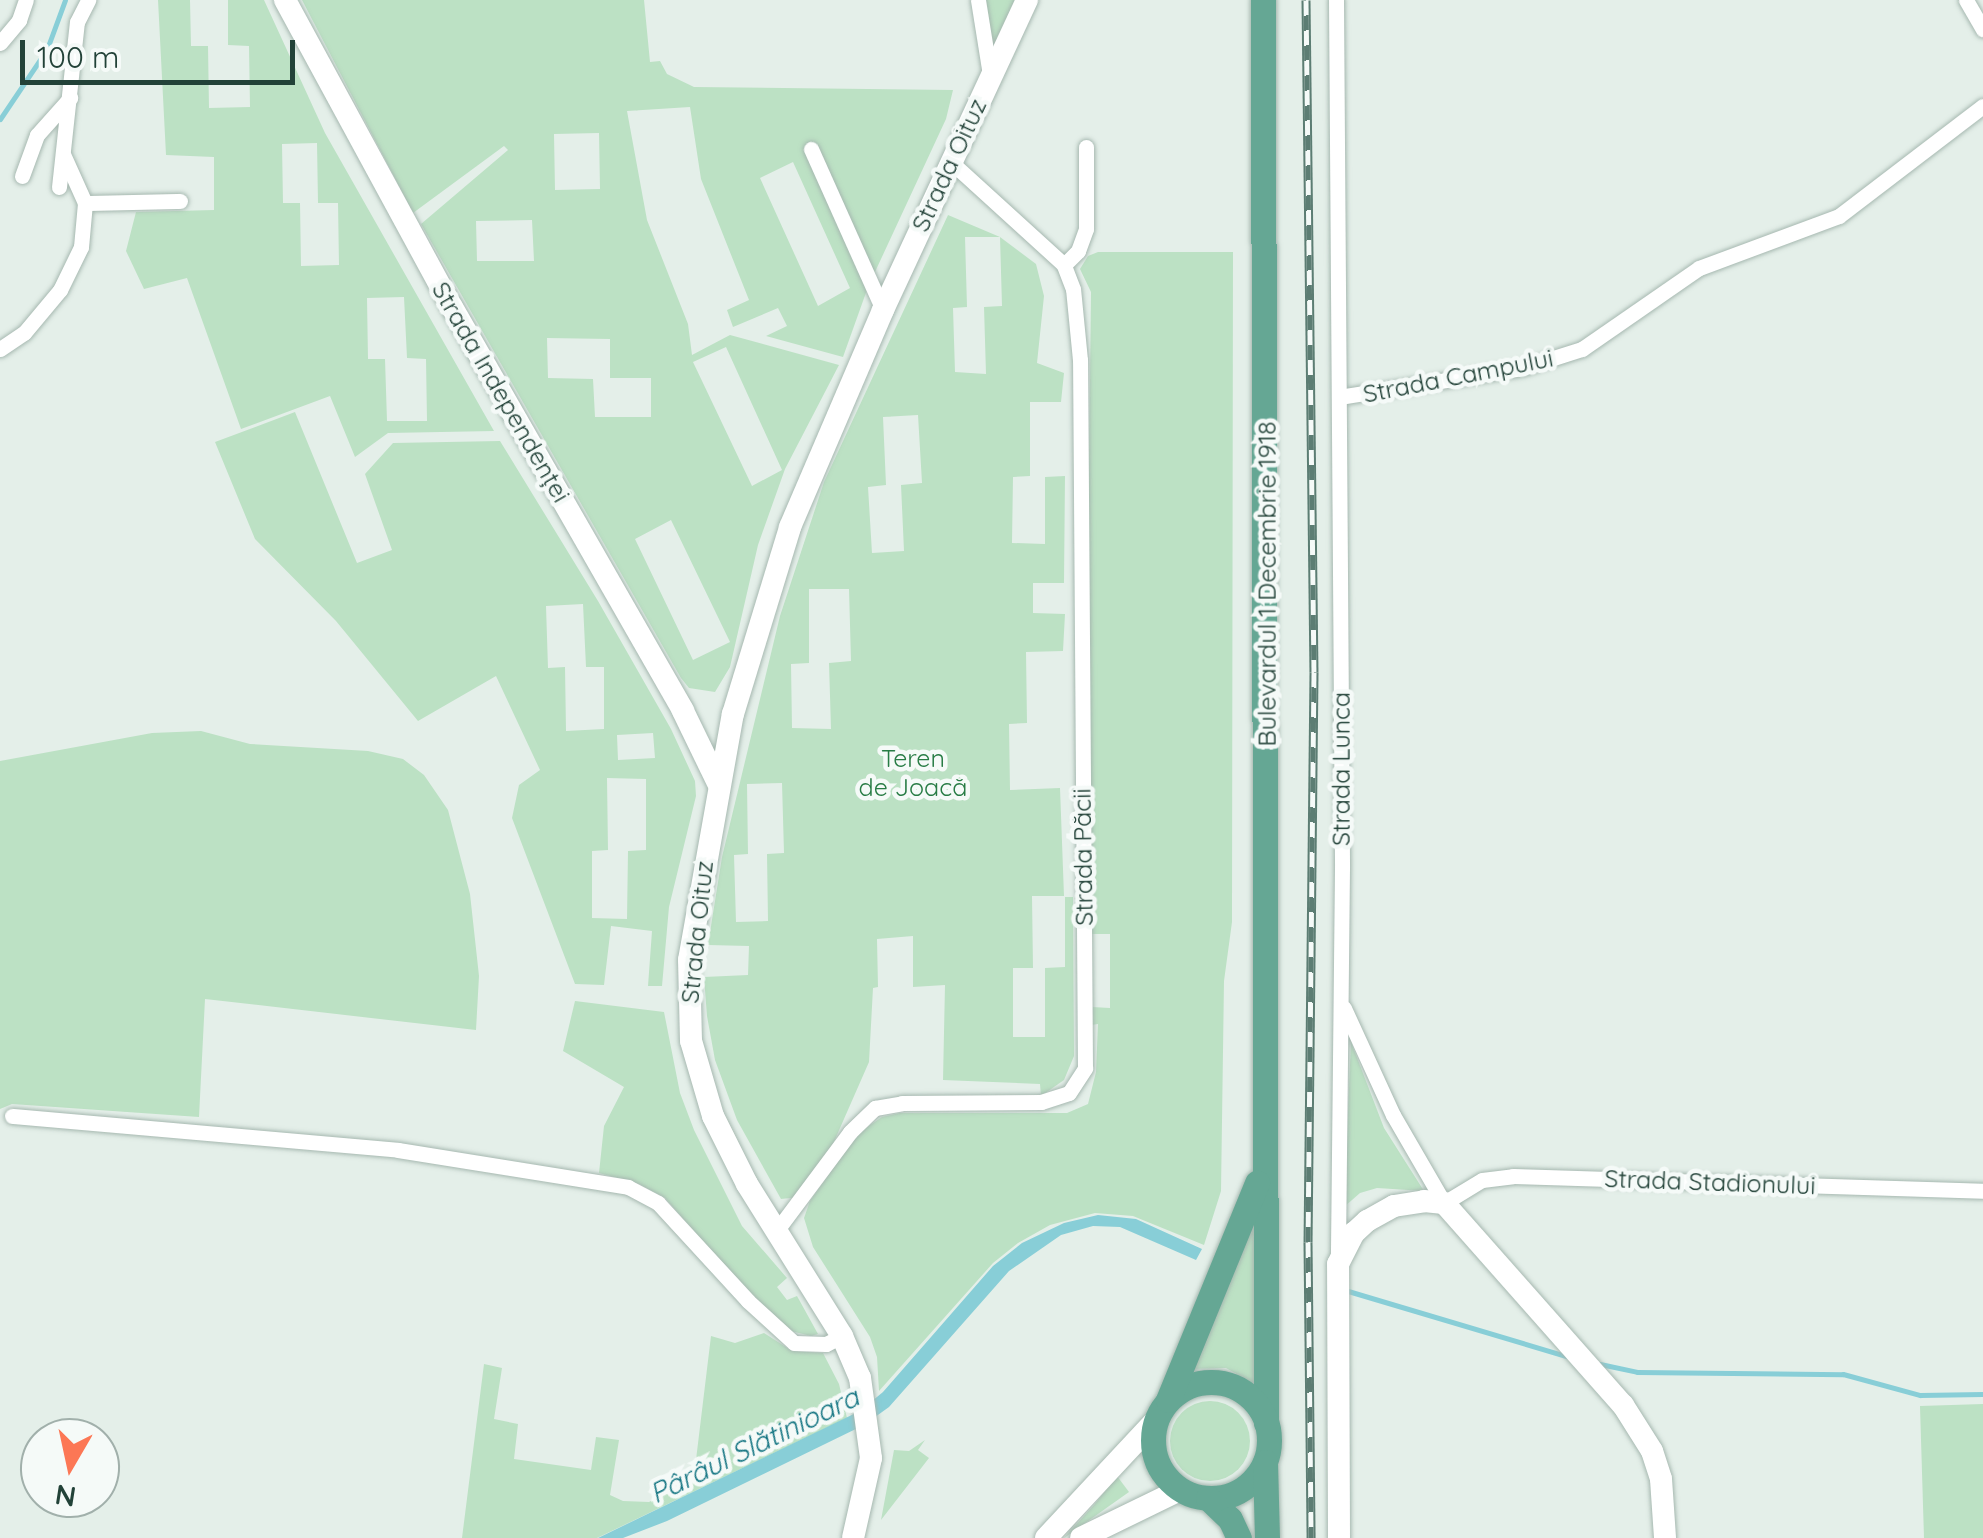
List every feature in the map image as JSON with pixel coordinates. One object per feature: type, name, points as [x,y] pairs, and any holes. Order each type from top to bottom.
[{"type":"main road","name":"Bulevardul 1 Decembrie 1918","points":[[1263,0],[1266,1422]]},
{"type":"main road","name":"Bulevardul 1 Decembrie 1918","points":[[1162,1410],[1263,1169]]},
{"type":"main road","points":[[1239,1538],[1230,1519],[1208,1498],[1180,1490],[1155,1458],[1162,1410],[1203,1383],[1223,1384],[1242,1391],[1266,1422],[1267,1538]]},
{"type":"main road","points":[[1208,1498],[1248,1485],[1264,1462]]},
{"type":"street","points":[[0,43],[18,20],[26,0]]},
{"type":"street","points":[[59,187],[78,22],[88,0]]},
{"type":"street","name":"Strada Independenței","points":[[285,0],[452,306],[683,712],[718,783]]},
{"type":"street","name":"Strada Oituz","points":[[978,0],[990,75]]},
{"type":"street","name":"Strada Oituz","points":[[853,1538],[870,1472],[866,1400],[842,1336],[726,1145],[691,1041],[690,960],[733,714],[790,527],[883,310],[1027,0]]},
{"type":"street","name":"Strada Lunca","points":[[1336,0],[1342,1005],[1339,1538]]},
{"type":"street","points":[[1966,0],[1983,30]]},
{"type":"street","points":[[22,176],[37,134],[70,98]]},
{"type":"street","name":"Strada Campului","points":[[1339,397],[1504,371],[1582,349],[1699,268],[1839,216],[1983,106]]},
{"type":"street","points":[[951,162],[1064,264],[1078,251],[1086,230],[1086,146]]},
{"type":"street","points":[[812,149],[883,310]]},
{"type":"street","points":[[0,348],[24,333],[60,290],[81,246],[85,203],[63,154]]},
{"type":"street","points":[[85,203],[180,202]]},
{"type":"street","name":"Strada Păcii","points":[[777,1230],[850,1132],[875,1108],[902,1103],[1041,1102],[1069,1093],[1085,1068],[1080,360],[1073,289],[1064,264]]},
{"type":"street","points":[[683,712],[708,720],[733,714]]},
{"type":"street","points":[[1342,1005],[1393,1115],[1444,1203],[1607,1385],[1652,1452],[1661,1479],[1664,1538]]},
{"type":"street","points":[[12,1116],[398,1150],[628,1187],[658,1203],[748,1302],[794,1343],[812,1346],[842,1336]]},
{"type":"street","name":"Strada Stadionului","points":[[1444,1203],[1482,1180],[1513,1176],[1983,1191]]},
{"type":"street","points":[[1338,1264],[1354,1232],[1380,1212],[1408,1202],[1444,1203]]},
{"type":"street","points":[[1046,1538],[1162,1410]]},
{"type":"street","points":[[1081,1538],[1180,1490]]},
{"type":"green space","points":[[158,0],[190,0],[191,46],[208,46],[209,108],[250,107],[249,46],[228,45],[228,0],[264,0],[325,133],[494,431],[388,433],[355,457],[330,396],[241,429],[187,278],[144,289],[126,251],[136,212],[214,210],[214,157],[166,155]],"holes":[[[317,143],[318,203],[338,203],[339,265],[301,266],[300,203],[283,203],[282,144]],[[404,297],[407,358],[426,359],[427,421],[387,421],[385,359],[368,359],[367,298]]]},
{"type":"green space","points":[[302,0],[644,0],[650,62],[660,61],[667,74],[694,87],[953,90],[946,119],[868,287],[843,357],[766,336],[787,326],[778,308],[733,327],[727,310],[749,300],[701,179],[690,107],[627,111],[647,220],[688,324],[692,355],[730,335],[839,365],[785,469],[758,545],[730,667],[715,692],[689,688],[681,678],[421,224],[508,150],[504,146],[413,213]],"holes":[[[599,133],[600,189],[555,190],[554,134]],[[793,162],[850,288],[818,306],[760,178]],[[532,220],[534,261],[477,261],[476,221]],[[547,338],[610,339],[610,378],[651,378],[651,417],[595,417],[593,379],[548,378]],[[726,347],[782,470],[752,486],[693,362]],[[671,520],[730,642],[693,660],[635,539]]]},
{"type":"green space","points":[[986,0],[1020,0],[991,51],[989,51]]},
{"type":"green space","name":"Teren de Joacă","points":[[948,215],[1000,237],[1036,264],[1044,296],[1037,363],[1064,373],[1061,402],[1030,402],[1030,476],[1013,477],[1012,543],[1045,544],[1045,477],[1065,476],[1064,583],[1033,583],[1033,613],[1065,614],[1063,651],[1026,652],[1027,723],[1009,724],[1010,790],[1060,788],[1064,896],[1032,896],[1033,968],[1013,968],[1013,1037],[1045,1037],[1045,968],[1065,967],[1065,897],[1073,897],[1074,1056],[1064,1080],[1041,1096],[1040,1084],[943,1080],[945,985],[913,987],[913,936],[877,939],[878,987],[873,988],[869,1062],[833,1144],[799,1197],[781,1199],[737,1120],[715,1060],[704,977],[748,975],[749,946],[708,945],[722,857],[780,616],[824,482]],"holes":[[[965,237],[1000,237],[1002,306],[984,307],[986,374],[955,372],[953,308],[967,307]],[[918,415],[922,483],[901,485],[904,551],[872,553],[868,487],[886,485],[883,417]],[[809,589],[849,589],[851,661],[829,663],[831,729],[792,728],[791,664],[809,663]],[[782,783],[784,853],[767,854],[768,921],[736,922],[734,855],[748,854],[747,784]]]},
{"type":"green space","points":[[1098,252],[1233,252],[1232,922],[1224,981],[1221,1191],[1204,1245],[1133,1216],[1095,1213],[1050,1225],[1018,1243],[993,1263],[879,1391],[877,1357],[870,1337],[813,1247],[804,1218],[810,1201],[857,1134],[882,1117],[900,1113],[1067,1113],[1088,1104],[1096,1072],[1098,1024],[1091,1025],[1092,1007],[1110,1008],[1110,934],[1091,934],[1087,651],[1091,292],[1080,269],[1088,256]]},
{"type":"green space","points":[[295,412],[357,563],[392,550],[365,474],[393,443],[500,441],[598,601],[671,729],[695,781],[696,796],[669,907],[662,986],[648,986],[652,931],[611,926],[604,985],[575,984],[512,818],[519,785],[540,770],[496,676],[418,721],[336,621],[255,539],[215,442]],"holes":[[[583,604],[586,667],[604,667],[604,729],[566,731],[565,667],[548,668],[546,606]],[[653,733],[655,758],[618,760],[617,735]],[[607,778],[646,779],[646,850],[628,851],[627,919],[592,918],[592,851],[608,850]]]},
{"type":"green space","points":[[201,731],[250,744],[368,751],[403,759],[424,775],[448,810],[470,894],[479,976],[476,1030],[205,999],[199,1117],[12,1104],[0,1109],[0,761],[152,733]]},
{"type":"green space","points":[[575,1001],[664,1012],[680,1093],[694,1130],[742,1226],[787,1278],[777,1287],[787,1300],[797,1296],[818,1334],[791,1331],[743,1287],[665,1198],[639,1184],[599,1173],[604,1126],[624,1087],[563,1051]]},
{"type":"green space","points":[[1351,1042],[1384,1128],[1424,1191],[1377,1188],[1360,1193],[1344,1207]]},
{"type":"green space","points":[[1254,1224],[1258,1386],[1226,1368],[1190,1369]]},
{"type":"green space","points":[[764,1333],[792,1351],[823,1353],[839,1384],[847,1418],[597,1538],[462,1538],[484,1364],[502,1368],[494,1419],[518,1424],[514,1459],[591,1470],[596,1437],[619,1440],[610,1495],[623,1501],[649,1502],[689,1481],[695,1468],[711,1336],[735,1343]]},
{"type":"green space","points":[[1210,1401],[1225,1404],[1238,1413],[1247,1426],[1247,1456],[1238,1469],[1225,1478],[1210,1481],[1195,1478],[1182,1469],[1173,1456],[1170,1441],[1173,1426],[1182,1413],[1195,1404]]},
{"type":"green space","points":[[1983,1404],[1983,1538],[1924,1538],[1920,1406]]},
{"type":"green space","points":[[925,1440],[918,1450],[929,1458],[881,1520],[894,1450],[909,1451]]},
{"type":"green space","points":[[1117,1476],[1129,1492],[1064,1538],[1094,1505]]},
{"type":"water","points":[[1098,1215],[1136,1219],[1202,1249],[1196,1260],[1120,1227],[1093,1226],[1061,1235],[1009,1271],[889,1407],[864,1425],[667,1521],[623,1538],[598,1538],[860,1411],[883,1392],[993,1266],[1022,1243],[1064,1223]]},
{"type":"waterway","points":[[0,119],[47,49],[65,0]]},
{"type":"waterway","name":"Pârâul Slătinioara","points":[[1348,1291],[1570,1357]]},
{"type":"waterway","name":"Pârâul Slătinioara","points":[[1600,1364],[1637,1372],[1843,1374],[1920,1395],[1983,1394]]},
{"type":"railway","points":[[1306,0],[1314,672],[1308,1242],[1311,1538]]}]
